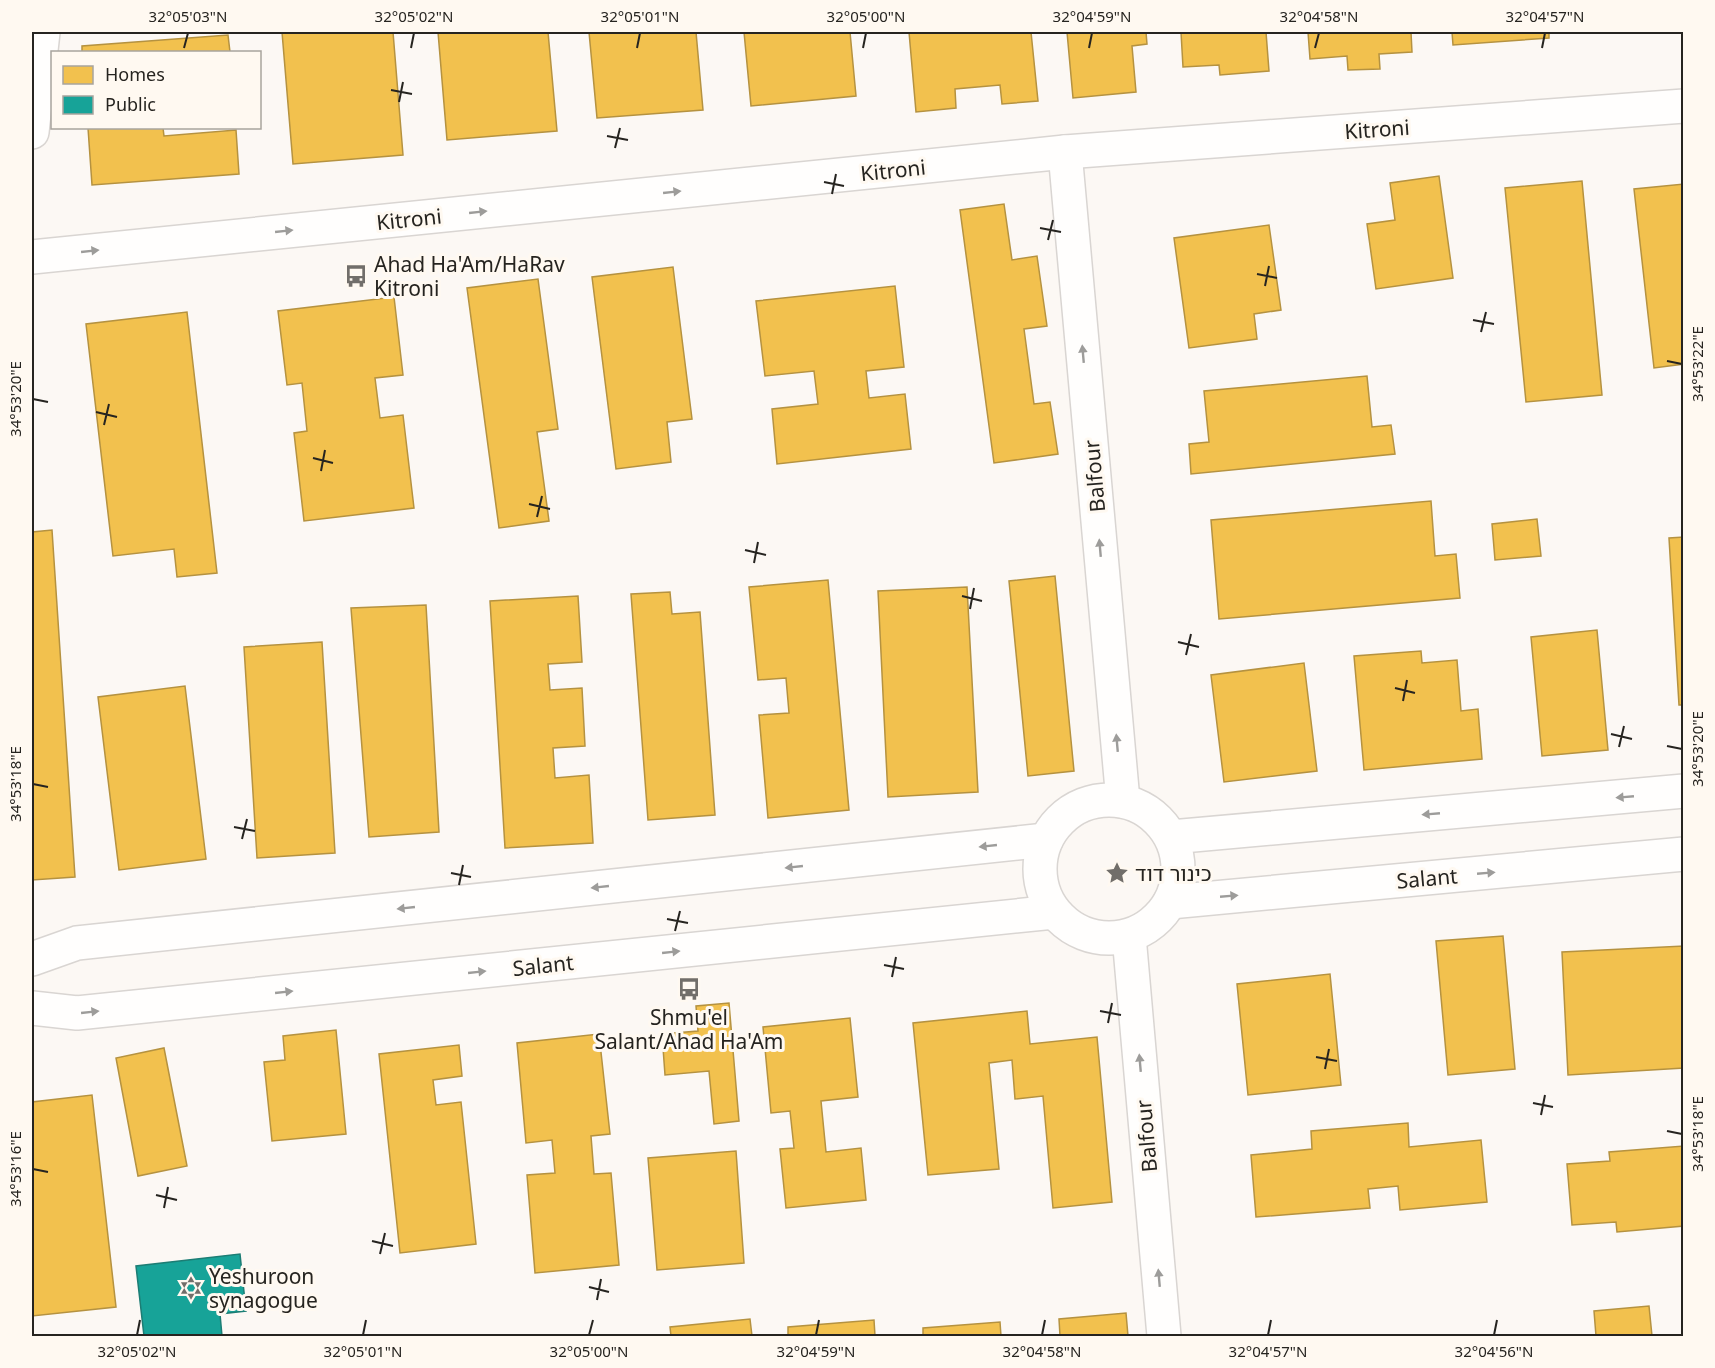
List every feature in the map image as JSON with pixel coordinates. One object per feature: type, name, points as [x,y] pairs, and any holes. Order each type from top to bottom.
[{"type":"street","points":[[32,132],[44,32]]},
{"type":"street","name":"Kitroni","points":[[32,257],[1065,152],[1683,106]]},
{"type":"street","name":"Balfour","points":[[1065,152],[1123,801]]},
{"type":"street","points":[[1171,837],[1683,792]]},
{"type":"street","points":[[1100,800],[1123,801],[1142,808],[1159,820],[1171,837],[1178,858],[1177,880],[1170,902],[1160,917],[1145,928],[1129,936],[1108,938],[1088,935],[1069,926],[1054,912],[1045,895],[1040,877],[1040,858],[1046,840],[1059,821],[1077,807],[1100,800]]},
{"type":"street","points":[[32,959],[77,943],[1046,840]]},
{"type":"street","name":"Salant","points":[[1170,902],[1683,854]]},
{"type":"street","name":"Salant","points":[[32,1008],[77,1013],[1054,912]]},
{"type":"street","name":"Balfour","points":[[1129,936],[1164,1336]]},
{"type":"building: Homes","points":[[282,32],[393,32],[403,155],[293,164]]},
{"type":"building: Homes","points":[[438,32],[548,32],[557,131],[447,140]]},
{"type":"building: Homes","points":[[589,32],[696,32],[703,110],[597,118]]},
{"type":"building: Homes","points":[[744,32],[850,32],[856,96],[751,106]]},
{"type":"building: Homes","points":[[909,32],[1031,32],[1038,101],[1002,104],[1000,85],[955,89],[956,108],[916,112]]},
{"type":"building: Homes","points":[[1067,32],[1146,32],[1147,44],[1132,46],[1136,92],[1073,98]]},
{"type":"building: Homes","points":[[1181,32],[1266,32],[1269,71],[1220,75],[1219,65],[1183,67]]},
{"type":"building: Homes","points":[[1308,32],[1411,32],[1412,52],[1379,54],[1380,69],[1348,70],[1347,56],[1310,59]]},
{"type":"building: Homes","points":[[1452,32],[1549,32],[1549,38],[1453,45]]},
{"type":"building: Homes","points":[[228,35],[230,51],[82,51],[82,46]]},
{"type":"building: Homes","points":[[88,129],[163,129],[164,136],[236,130],[239,174],[92,185]]},
{"type":"building: Homes","points":[[1439,176],[1453,278],[1376,289],[1367,224],[1395,220],[1390,183]]},
{"type":"building: Homes","points":[[1582,181],[1602,395],[1526,402],[1505,188]]},
{"type":"building: Homes","points":[[1684,184],[1684,364],[1654,368],[1634,189]]},
{"type":"building: Homes","points":[[1004,204],[1012,260],[1037,256],[1047,326],[1024,329],[1034,404],[1050,402],[1058,454],[994,463],[960,210]]},
{"type":"building: Homes","points":[[1269,225],[1281,310],[1254,314],[1257,339],[1189,348],[1174,238]]},
{"type":"building: Homes","points":[[673,267],[692,419],[667,422],[671,462],[616,469],[592,277]]},
{"type":"building: Homes","points":[[538,279],[558,429],[537,432],[549,521],[499,528],[467,288]]},
{"type":"building: Homes","points":[[895,286],[904,367],[866,371],[869,398],[905,394],[911,449],[777,464],[772,409],[818,404],[814,371],[765,376],[756,301]]},
{"type":"building: Homes","points":[[394,297],[403,375],[375,378],[380,418],[403,415],[414,508],[304,521],[294,433],[307,431],[302,383],[287,385],[278,311]]},
{"type":"building: Homes","points":[[187,312],[217,573],[177,577],[174,549],[113,556],[86,324]]},
{"type":"building: Homes","points":[[1367,376],[1372,427],[1391,425],[1395,454],[1191,474],[1189,444],[1209,442],[1204,391]]},
{"type":"building: Homes","points":[[1431,501],[1435,556],[1456,554],[1460,598],[1219,619],[1211,520]]},
{"type":"building: Homes","points":[[1537,519],[1541,556],[1495,560],[1492,524]]},
{"type":"building: Homes","points":[[52,530],[75,877],[32,880],[32,532]]},
{"type":"building: Homes","points":[[1684,537],[1684,705],[1679,705],[1669,538]]},
{"type":"building: Homes","points":[[1055,576],[1074,771],[1028,776],[1009,581]]},
{"type":"building: Homes","points":[[828,580],[849,810],[768,818],[759,715],[789,713],[786,678],[758,680],[749,587]]},
{"type":"building: Homes","points":[[967,587],[978,792],[888,797],[878,591]]},
{"type":"building: Homes","points":[[670,592],[672,614],[700,612],[715,815],[648,820],[631,594]]},
{"type":"building: Homes","points":[[578,596],[582,662],[548,664],[550,690],[582,688],[585,746],[553,748],[555,778],[589,775],[593,843],[505,848],[490,601]]},
{"type":"building: Homes","points":[[426,605],[439,832],[369,837],[351,608]]},
{"type":"building: Homes","points":[[1597,630],[1608,750],[1542,756],[1531,637]]},
{"type":"building: Homes","points":[[322,642],[335,853],[257,858],[244,647]]},
{"type":"building: Homes","points":[[1421,651],[1422,663],[1457,660],[1461,711],[1478,709],[1482,759],[1364,770],[1354,656]]},
{"type":"building: Homes","points":[[1304,663],[1317,771],[1224,782],[1211,675]]},
{"type":"building: Homes","points":[[185,686],[206,859],[119,870],[98,697]]},
{"type":"building: Homes","points":[[1503,936],[1515,1069],[1448,1075],[1436,941]]},
{"type":"building: Homes","points":[[1684,946],[1684,1068],[1568,1075],[1562,952]]},
{"type":"building: Homes","points":[[1330,974],[1341,1085],[1248,1095],[1237,984]]},
{"type":"building: Homes","points":[[729,1003],[739,1121],[714,1124],[709,1071],[665,1075],[662,1034],[698,1031],[696,1006]]},
{"type":"building: Homes","points":[[1027,1011],[1030,1044],[1097,1037],[1112,1202],[1053,1208],[1043,1096],[1015,1099],[1012,1060],[989,1063],[999,1169],[928,1175],[913,1023]]},
{"type":"building: Homes","points":[[850,1018],[858,1097],[821,1101],[826,1152],[861,1148],[866,1200],[786,1208],[780,1149],[794,1148],[790,1111],[771,1113],[763,1027]]},
{"type":"building: Homes","points":[[336,1030],[346,1134],[272,1141],[264,1062],[285,1060],[283,1036]]},
{"type":"building: Homes","points":[[599,1034],[610,1134],[591,1136],[594,1174],[611,1173],[619,1265],[535,1273],[527,1175],[555,1173],[552,1140],[526,1143],[517,1043]]},
{"type":"building: Homes","points":[[459,1045],[462,1076],[433,1080],[436,1105],[461,1102],[476,1244],[400,1253],[379,1054]]},
{"type":"building: Homes","points":[[164,1048],[187,1166],[138,1176],[116,1058]]},
{"type":"building: Homes","points":[[92,1095],[116,1307],[32,1316],[32,1102]]},
{"type":"building: Homes","points":[[1408,1123],[1409,1147],[1481,1140],[1487,1202],[1400,1210],[1398,1186],[1368,1189],[1370,1208],[1256,1217],[1251,1155],[1312,1149],[1311,1131]]},
{"type":"building: Homes","points":[[1684,1146],[1684,1226],[1617,1232],[1616,1222],[1572,1225],[1567,1164],[1610,1161],[1609,1152]]},
{"type":"building: Homes","points":[[736,1151],[744,1263],[657,1270],[648,1158]]},
{"type":"building: Homes","points":[[1649,1306],[1652,1336],[1596,1336],[1594,1311]]},
{"type":"building: Homes","points":[[1126,1313],[1128,1336],[1060,1336],[1059,1319]]},
{"type":"building: Homes","points":[[750,1319],[752,1336],[671,1336],[670,1327]]},
{"type":"building: Homes","points":[[874,1320],[875,1336],[788,1336],[788,1327]]},
{"type":"building: Homes","points":[[1000,1322],[1001,1336],[923,1336],[923,1328]]},
{"type":"building: Public","name":"Yeshuroon synagogue","points":[[240,1254],[246,1311],[220,1314],[222,1336],[144,1336],[136,1266]]},
{"type":"place","name":"Ahad Ha'Am/HaRav Kitroni","points":[[356,276]]},
{"type":"place","name":"כינור דוד","points":[[1117,873]]},
{"type":"place","name":"Shmu'el Salant/Ahad Ha'Am","points":[[689,989]]},
{"type":"place","name":"Yeshuroon synagogue","points":[[191,1288]]}]
